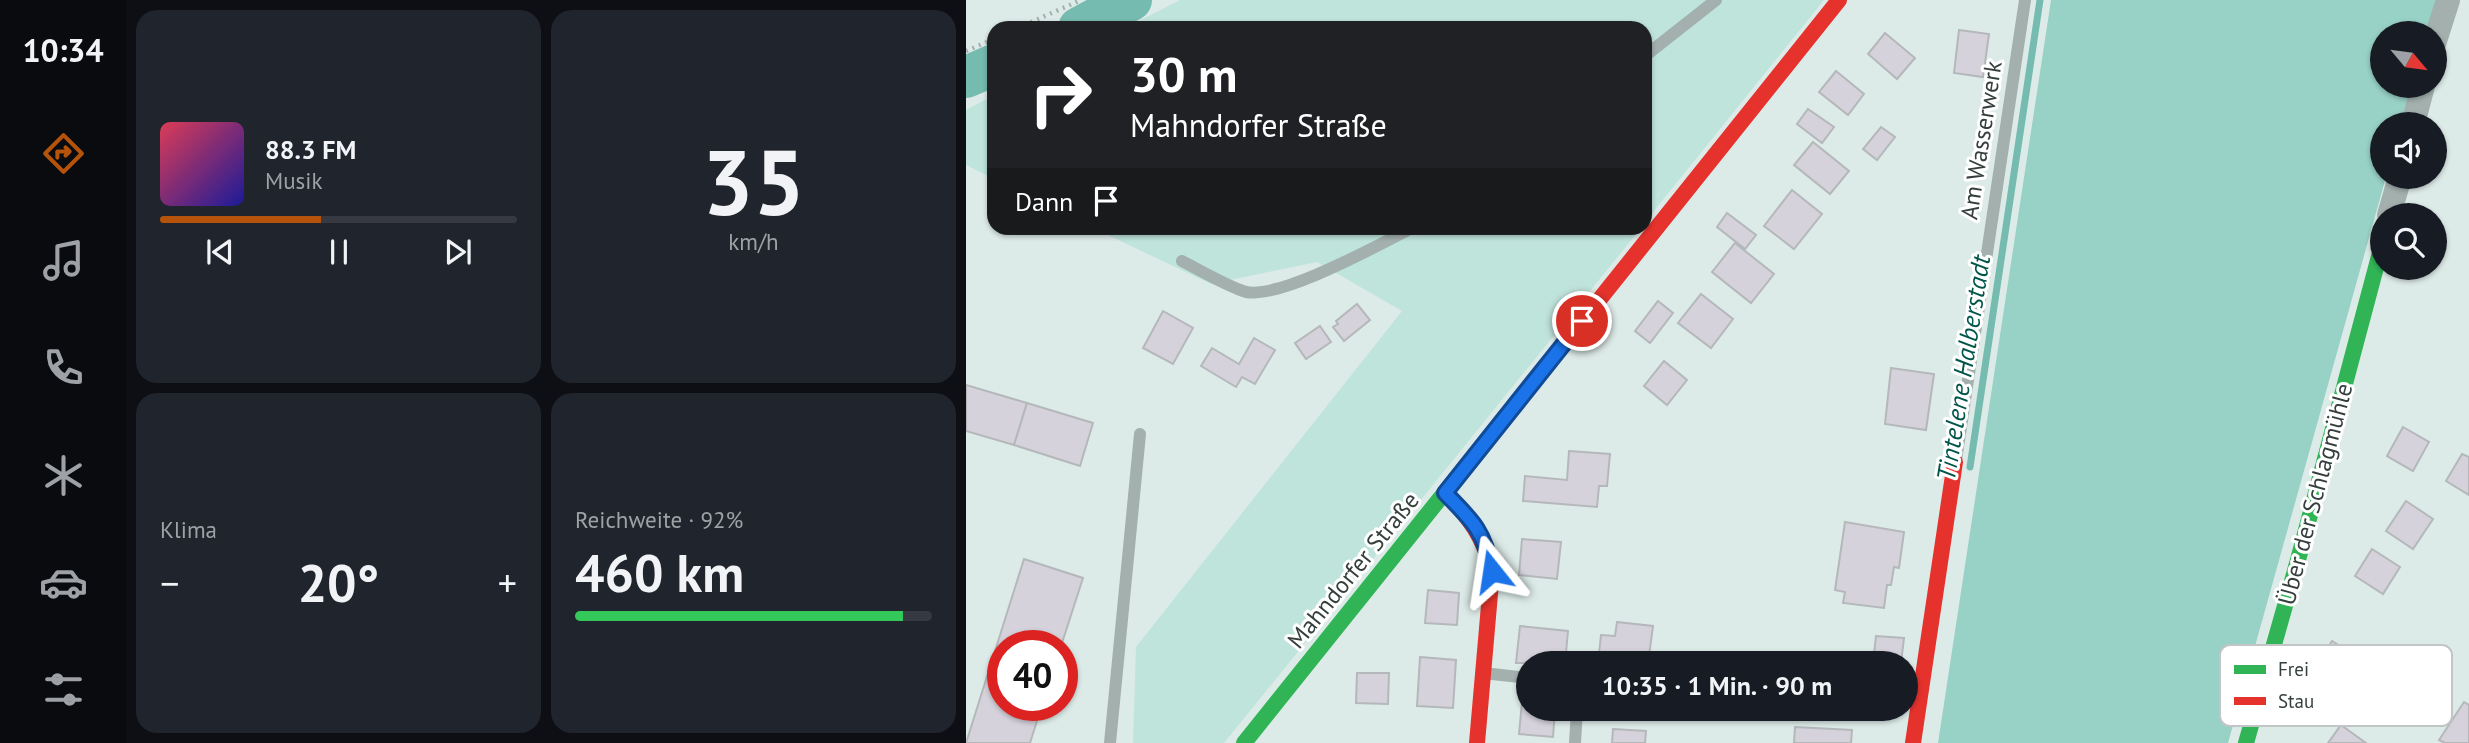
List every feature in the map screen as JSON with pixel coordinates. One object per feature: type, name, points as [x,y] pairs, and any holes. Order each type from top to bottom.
[{"type":"street","name":"Mahndorfer Straße","points":[[1652,234],[1839,0]]},
{"type":"street","points":[[2441,21],[2448,0]]},
{"type":"street","name":"Mahndorfer Straße","points":[[1244,743],[1651,235]]},
{"type":"street","name":"Über der Schlagmühle","points":[[2274,645],[2372,280]]},
{"type":"street","name":"Am Wasserwerk","points":[[1913,743],[1955,462]]},
{"type":"street","points":[[1445,493],[1474,522],[1487,545],[1492,571],[1477,743]]},
{"type":"street","name":"Über der Schlagmühle","points":[[2246,743],[2251,726]]},
{"type":"lane","points":[[1652,50],[1716,0]]},
{"type":"lane","name":"Am Wasserwerk","points":[[1955,462],[2025,0]]},
{"type":"lane","points":[[1182,261],[1246,292],[1268,291],[1329,269],[1398,235]]},
{"type":"lane","points":[[1110,743],[1140,434]]},
{"type":"lane","points":[[1483,673],[1516,677]]},
{"type":"lane","points":[[1575,743],[1576,721]]},
{"type":"path","points":[[1034,21],[1081,0]]},
{"type":"path","points":[[966,51],[987,42]]},
{"type":"green space","points":[[1180,0],[1824,0],[1652,213],[1652,21],[1139,21]]},
{"type":"green space","points":[[2051,0],[2441,0],[2433,21],[2370,21],[2370,98],[2408,98],[2404,112],[2370,112],[2370,189],[2383,189],[2379,203],[2370,203],[2370,234],[2255,645],[2220,645],[2220,726],[2233,726],[2228,743],[1938,743]]},
{"type":"green space","points":[[987,99],[987,176],[966,165],[966,110]]},
{"type":"green space","points":[[1108,235],[1635,235],[1224,743],[1133,743],[1136,647],[1402,311],[1317,262],[1211,284]]},
{"type":"building","points":[[1959,30],[1989,34],[1983,77],[1954,73]]},
{"type":"building","points":[[1885,33],[1915,58],[1897,79],[1868,54]]},
{"type":"building","points":[[1836,71],[1864,94],[1848,115],[1819,92]]},
{"type":"building","points":[[1808,109],[1834,127],[1822,143],[1797,124]]},
{"type":"building","points":[[1881,127],[1895,137],[1877,160],[1863,149]]},
{"type":"building","points":[[1813,142],[1849,171],[1830,194],[1794,165]]},
{"type":"building","points":[[1792,190],[1822,214],[1794,249],[1764,226]]},
{"type":"building","points":[[1727,213],[1756,235],[1745,249],[1717,227]]},
{"type":"building","points":[[1735,243],[1774,274],[1751,303],[1712,272]]},
{"type":"building","points":[[1701,294],[1733,319],[1711,348],[1678,323]]},
{"type":"building","points":[[1658,301],[1673,313],[1650,343],[1635,331]]},
{"type":"building","points":[[1357,304],[1370,320],[1344,341],[1333,327],[1338,324],[1336,321]]},
{"type":"building","points":[[1163,311],[1193,328],[1173,364],[1143,348]]},
{"type":"building","points":[[1320,326],[1331,342],[1306,359],[1295,343]]},
{"type":"building","points":[[1254,338],[1275,350],[1255,384],[1242,377],[1236,387],[1201,366],[1212,348],[1239,364]]},
{"type":"building","points":[[1664,361],[1687,380],[1667,405],[1644,386]]},
{"type":"building","points":[[1891,368],[1934,374],[1926,430],[1885,424]]},
{"type":"building","points":[[966,385],[1027,403],[1014,445],[966,431]]},
{"type":"building","points":[[1027,403],[1093,423],[1080,466],[1014,445]]},
{"type":"building","points":[[2403,427],[2429,442],[2413,471],[2387,456]]},
{"type":"building","points":[[1569,451],[1610,454],[1607,486],[1599,486],[1597,507],[1523,501],[1525,476],[1567,480]]},
{"type":"building","points":[[2462,454],[2469,457],[2469,495],[2446,481]]},
{"type":"building","points":[[2406,501],[2433,519],[2413,549],[2386,531]]},
{"type":"building","points":[[1845,522],[1904,532],[1899,568],[1894,567],[1891,585],[1887,585],[1884,608],[1843,603],[1845,592],[1835,590]]},
{"type":"building","points":[[1522,539],[1561,542],[1557,579],[1519,575]]},
{"type":"building","points":[[2372,549],[2400,567],[2383,594],[2355,576]]},
{"type":"building","points":[[1024,559],[1083,578],[1066,630],[1002,630]]},
{"type":"building","points":[[1428,590],[1459,593],[1457,625],[1425,623]]},
{"type":"building","points":[[1617,622],[1653,626],[1650,651],[1599,651],[1601,635],[1615,636]]},
{"type":"building","points":[[1520,626],[1568,631],[1566,651],[1517,651]]},
{"type":"building","points":[[1876,636],[1904,638],[1902,651],[1874,651]]},
{"type":"building","points":[[1420,657],[1456,660],[1453,708],[1417,706]]},
{"type":"building","points":[[1357,673],[1389,673],[1388,704],[1356,703]]},
{"type":"building","points":[[987,676],[987,721],[1037,721],[1030,743],[966,743]]},
{"type":"building","points":[[2464,702],[2469,705],[2469,743],[2445,743],[2439,740],[2448,726],[2452,726],[2452,720]]},
{"type":"building","points":[[1520,721],[1554,721],[1553,737],[1519,734]]},
{"type":"building","points":[[2342,726],[2366,743],[2328,743]]},
{"type":"building","points":[[1795,727],[1852,730],[1851,743],[1794,743]]},
{"type":"building","points":[[1613,729],[1646,731],[1645,743],[1612,743]]},
{"type":"waterway","points":[[1092,21],[1131,0]]},
{"type":"waterway","name":"Tintelene Halberstadt","points":[[1970,467],[2040,0]]},
{"type":"waterway","points":[[966,77],[987,68]]},
{"type":"traffic: fast","points":[[2274,645],[2373,280]]},
{"type":"traffic: fast","points":[[1244,743],[1599,300]]},
{"type":"traffic: fast","points":[[2246,743],[2251,726]]},
{"type":"traffic: jam","points":[[1652,234],[1839,0]]},
{"type":"traffic: jam","points":[[1599,300],[1651,235]]},
{"type":"traffic: jam","points":[[1913,743],[1955,462]]},
{"type":"traffic: jam","points":[[1445,493],[1474,529],[1485,548],[1492,571],[1477,743]]},
{"type":"route","points":[[1492,571],[1487,545],[1474,522],[1445,493],[1582,321]]}]
